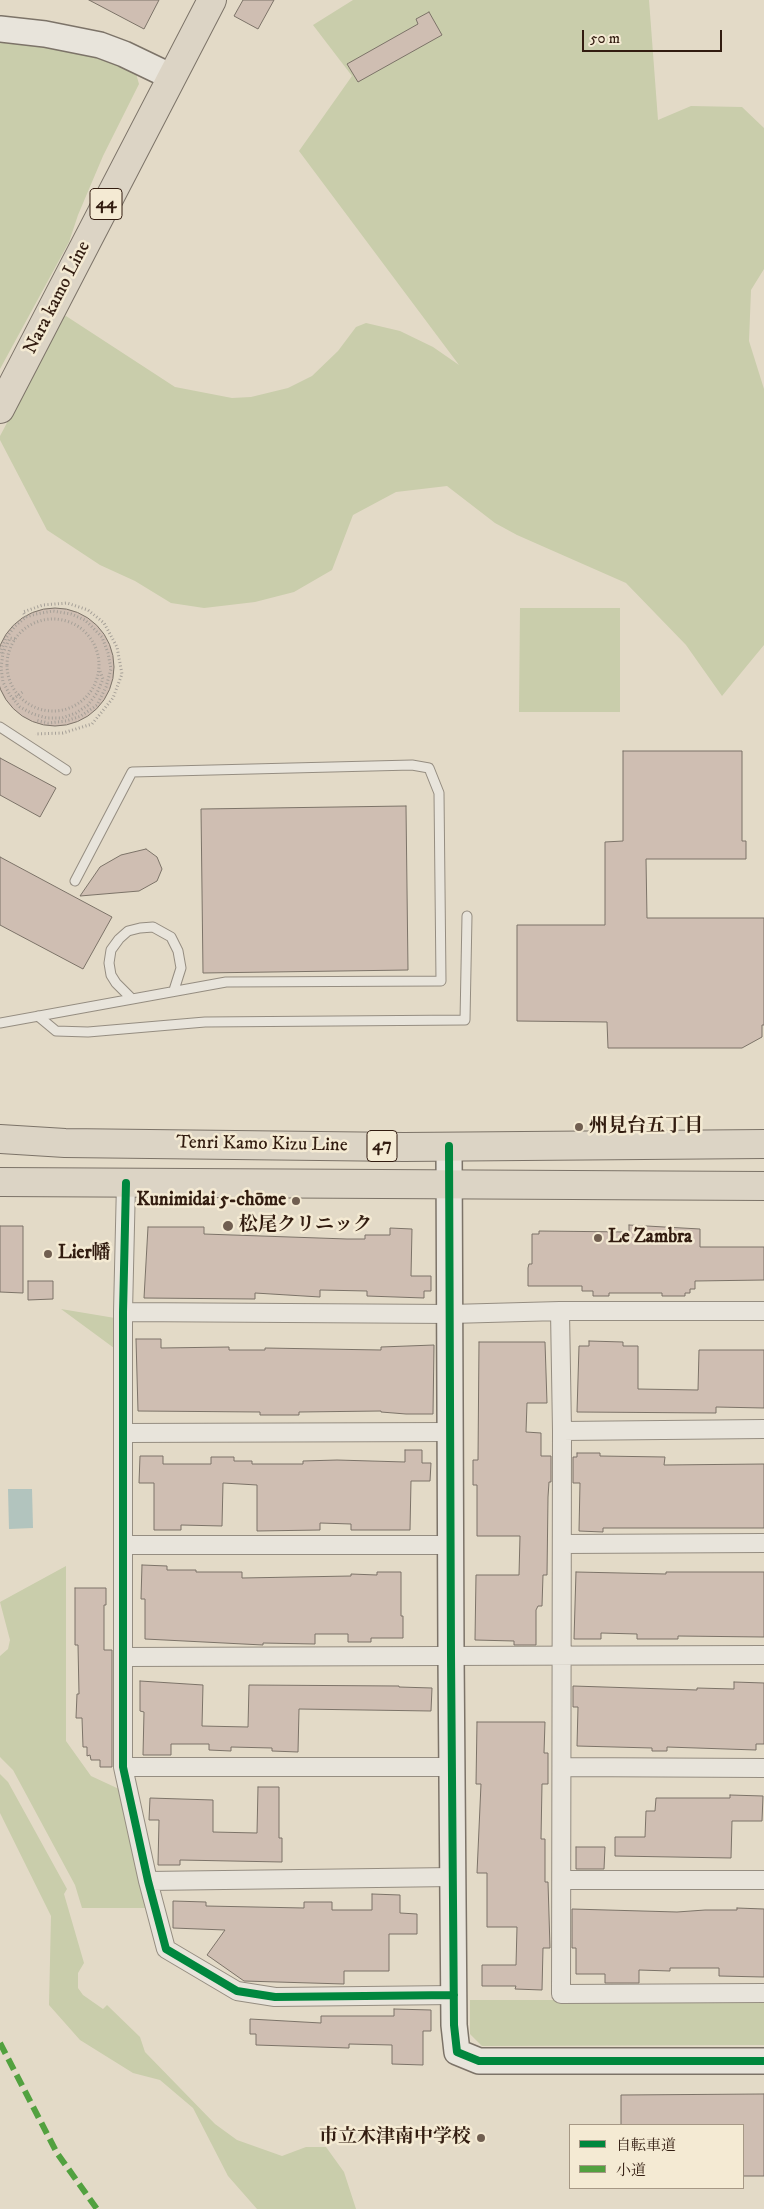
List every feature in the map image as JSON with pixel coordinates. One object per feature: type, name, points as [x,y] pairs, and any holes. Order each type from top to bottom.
[{"type":"main road","name":"Nara kamo Line","points":[[0,409],[212,0]]},
{"type":"main road","name":"Tenri Kamo Kizu Line","points":[[0,1139],[65,1143],[449,1146],[764,1144]]},
{"type":"main road","name":"Tenri Kamo Kizu Line","points":[[0,1182],[764,1186]]},
{"type":"street","points":[[0,29],[64,37],[100,45],[124,54],[172,78]]},
{"type":"street","points":[[449,1146],[452,1877],[457,2052],[479,2061],[764,2062]]},
{"type":"street","points":[[126,1183],[123,1312],[123,1767],[148,1881],[166,1949],[237,1991],[275,1997],[454,1995]]},
{"type":"street","points":[[123,1312],[451,1314],[560,1311],[764,1310]]},
{"type":"street","points":[[560,1311],[562,1431],[561,1994],[764,1993]]},
{"type":"street","points":[[562,1431],[764,1429]]},
{"type":"street","points":[[124,1433],[451,1432]]},
{"type":"street","points":[[562,1544],[764,1543]]},
{"type":"street","points":[[124,1545],[451,1545]]},
{"type":"street","points":[[124,1657],[764,1655]]},
{"type":"street","points":[[123,1767],[452,1766]]},
{"type":"street","points":[[562,1767],[764,1768]]},
{"type":"street","points":[[148,1881],[452,1877]]},
{"type":"street","points":[[562,1880],[764,1880]]},
{"type":"lane","points":[[0,727],[66,770]]},
{"type":"lane","points":[[0,1023],[226,982],[441,981],[440,793],[429,768],[412,765],[132,772],[75,881]]},
{"type":"lane","points":[[38,1016],[56,1031],[88,1032],[205,1022],[465,1020],[467,916]]},
{"type":"lane","points":[[132,999],[116,983],[109,963],[111,950],[119,939],[128,931],[140,928],[153,927],[171,937],[178,951],[181,968],[174,990]]},
{"type":"path","points":[[18,739],[32,734],[64,733],[92,724],[113,698],[122,674],[117,647],[104,623],[88,610],[67,603],[43,605],[23,612],[26,617]]},
{"type":"path","points":[[0,652],[6,638],[15,626],[26,617],[53,611],[71,614],[85,620],[102,637],[111,669],[106,687],[97,705],[81,716],[66,721],[48,723],[36,720]]},
{"type":"path","points":[[55,619],[70,622],[83,630],[93,641],[99,656],[99,670],[95,685],[87,698],[74,706],[60,711],[45,710],[30,705],[19,696],[11,683],[7,668],[9,653],[15,639],[26,628],[40,621],[55,619]]},
{"type":"path","points":[[93,641],[102,637]]},
{"type":"path","points":[[15,639],[10,638],[3,653],[1,668],[3,682],[20,707],[33,714],[47,718],[62,718],[76,713],[88,705],[97,693],[103,679],[99,670]]},
{"type":"path","points":[[13,699],[24,691]]},
{"type":"green space","points":[[353,0],[649,0],[658,120],[691,106],[742,107],[764,128],[764,269],[751,290],[749,341],[764,389],[764,645],[722,696],[686,645],[626,583],[517,535],[495,523],[447,486],[396,492],[353,515],[332,570],[294,592],[255,602],[204,608],[171,603],[135,581],[100,565],[47,530],[0,440],[0,436],[63,317],[66,316],[175,387],[232,398],[251,397],[288,388],[312,376],[338,351],[356,327],[366,323],[400,331],[433,347],[459,365],[299,151],[352,76],[313,25]]},
{"type":"green space","points":[[0,39],[86,51],[135,70],[139,84],[103,156],[78,215],[69,242],[0,369]]},
{"type":"green space","points":[[520,608],[620,608],[620,712],[519,712]]},
{"type":"green space","points":[[61,1309],[115,1318],[114,1348]]},
{"type":"green space","points":[[66,1566],[66,1741],[91,1776],[119,1789],[147,1908],[82,1908],[75,1885],[13,1770],[0,1757],[0,1656],[8,1649],[10,1640],[0,1602]]},
{"type":"green space","points":[[0,1774],[8,1782],[67,1889],[64,1894],[84,1963],[78,1973],[78,1988],[83,1995],[103,2009],[107,2005],[140,2037],[145,2052],[215,2124],[237,2140],[282,2156],[306,2147],[326,2147],[344,2172],[356,2209],[257,2209],[228,2176],[193,2108],[160,2080],[133,2073],[80,2040],[49,2005],[51,1916],[0,1813]]},
{"type":"green space","points":[[470,2000],[764,2000],[764,2045],[482,2046],[470,2034]]},
{"type":"shaded area","points":[[8,1489],[32,1489],[33,1528],[9,1529]]},
{"type":"building","points":[[89,0],[159,0],[144,29]]},
{"type":"building","points":[[243,0],[274,0],[258,29],[234,16]]},
{"type":"building","points":[[429,12],[442,35],[358,82],[347,64],[418,24],[416,19]]},
{"type":"building","points":[[44,609],[66,609],[88,618],[104,634],[113,656],[113,678],[104,700],[88,716],[66,725],[44,725],[22,716],[6,700],[-1,684],[-1,650],[6,634],[22,618]]},
{"type":"building","points":[[623,751],[742,751],[742,841],[746,841],[746,859],[646,859],[647,918],[764,918],[764,1025],[762,1025],[762,1037],[742,1048],[608,1048],[607,1022],[517,1021],[517,925],[605,925],[605,842],[623,841]]},
{"type":"building","points":[[0,758],[56,788],[40,817],[0,795]]},
{"type":"building","points":[[406,806],[408,970],[203,973],[201,809]]},
{"type":"building","points":[[146,849],[157,857],[162,869],[157,881],[139,891],[80,896],[100,867],[121,855]]},
{"type":"building","points":[[0,857],[112,917],[83,969],[0,925]]},
{"type":"building","points":[[629,1225],[700,1229],[700,1247],[764,1247],[764,1280],[695,1281],[695,1289],[690,1289],[690,1293],[685,1293],[685,1296],[662,1296],[662,1293],[609,1293],[609,1296],[593,1296],[593,1291],[582,1291],[582,1286],[528,1286],[528,1268],[529,1264],[532,1264],[532,1234],[539,1234],[539,1231],[629,1232]]},
{"type":"building","points":[[0,1226],[23,1226],[23,1293],[0,1292]]},
{"type":"building","points":[[148,1227],[204,1227],[204,1234],[347,1239],[365,1239],[365,1235],[390,1235],[390,1228],[412,1229],[411,1276],[431,1276],[431,1291],[424,1291],[424,1298],[367,1296],[367,1291],[320,1290],[320,1297],[255,1293],[255,1299],[144,1298]]},
{"type":"building","points":[[28,1281],[53,1281],[53,1299],[28,1300]]},
{"type":"building","points":[[136,1339],[161,1339],[161,1348],[229,1347],[229,1350],[265,1350],[265,1348],[381,1350],[381,1347],[434,1345],[433,1414],[406,1414],[381,1411],[299,1412],[299,1415],[260,1415],[260,1412],[138,1411]]},
{"type":"building","points":[[589,1341],[623,1342],[623,1346],[638,1346],[638,1389],[698,1390],[699,1350],[764,1350],[764,1408],[716,1407],[716,1413],[577,1412],[579,1346],[589,1346]]},
{"type":"building","points":[[479,1342],[545,1342],[547,1403],[527,1403],[526,1432],[541,1433],[541,1456],[551,1456],[551,1482],[549,1482],[548,1497],[547,1575],[543,1575],[542,1606],[538,1606],[536,1610],[536,1645],[514,1645],[514,1641],[475,1640],[476,1575],[519,1575],[520,1536],[477,1536],[477,1485],[473,1485],[473,1460],[478,1460]]},
{"type":"building","points":[[405,1450],[422,1450],[422,1463],[431,1463],[430,1481],[411,1481],[410,1530],[351,1530],[351,1524],[320,1523],[320,1530],[257,1531],[257,1485],[223,1483],[222,1526],[181,1525],[181,1530],[154,1530],[154,1483],[139,1483],[140,1456],[163,1456],[163,1464],[211,1464],[211,1457],[234,1457],[234,1461],[252,1461],[252,1464],[303,1464],[303,1461],[337,1460],[405,1462]]},
{"type":"building","points":[[577,1453],[600,1453],[600,1456],[665,1457],[664,1465],[764,1464],[764,1528],[603,1528],[603,1532],[579,1531],[580,1483],[573,1483],[573,1457],[577,1457]]},
{"type":"building","points":[[142,1565],[167,1566],[167,1570],[242,1572],[242,1578],[351,1576],[351,1574],[377,1575],[377,1572],[401,1572],[403,1638],[371,1638],[371,1642],[348,1642],[348,1634],[315,1634],[315,1644],[263,1643],[263,1645],[145,1639],[145,1599],[141,1599]]},
{"type":"building","points":[[576,1572],[666,1574],[666,1572],[764,1572],[764,1637],[678,1636],[678,1639],[637,1639],[637,1634],[601,1633],[601,1639],[574,1639]]},
{"type":"building","points":[[75,1588],[106,1588],[104,1650],[112,1650],[112,1767],[100,1767],[100,1760],[91,1760],[90,1755],[87,1756],[87,1747],[83,1747],[82,1718],[76,1718],[77,1694],[79,1694],[78,1645],[75,1645]]},
{"type":"building","points":[[140,1681],[203,1685],[202,1726],[248,1727],[249,1685],[432,1688],[431,1711],[299,1709],[298,1752],[272,1751],[272,1748],[231,1747],[231,1751],[209,1750],[209,1744],[171,1744],[171,1755],[143,1755],[144,1712],[140,1711]]},
{"type":"building","points":[[734,1682],[764,1683],[764,1744],[756,1744],[756,1750],[667,1747],[667,1751],[652,1751],[652,1748],[577,1746],[578,1707],[573,1707],[573,1686],[697,1690],[697,1688],[734,1689]]},
{"type":"building","points":[[477,1722],[545,1722],[544,1753],[548,1753],[548,1784],[542,1784],[541,1839],[545,1839],[545,1882],[548,1882],[550,1948],[543,1948],[542,1990],[515,1989],[516,1986],[482,1986],[482,1965],[516,1965],[517,1927],[487,1927],[487,1873],[477,1873],[481,1784],[476,1784]]},
{"type":"building","points":[[258,1787],[279,1787],[279,1838],[282,1838],[282,1862],[180,1860],[180,1865],[158,1865],[159,1820],[149,1820],[150,1798],[213,1800],[213,1832],[257,1833]]},
{"type":"building","points":[[730,1795],[763,1796],[762,1821],[732,1821],[731,1858],[615,1856],[615,1837],[645,1837],[646,1811],[655,1811],[656,1798],[730,1798]]},
{"type":"building","points":[[576,1847],[605,1847],[604,1869],[576,1869]]},
{"type":"building","points":[[372,1894],[400,1895],[400,1913],[417,1914],[417,1934],[389,1934],[389,1971],[344,1971],[344,1984],[244,1981],[207,1955],[225,1930],[173,1928],[173,1901],[206,1902],[206,1906],[304,1908],[304,1902],[332,1902],[332,1910],[372,1910]]},
{"type":"building","points":[[737,1908],[764,1909],[764,1977],[719,1976],[719,1968],[670,1968],[670,1971],[639,1970],[639,1983],[605,1983],[605,1974],[576,1974],[576,1948],[572,1948],[572,1909],[677,1912],[737,1910]]},
{"type":"building","points":[[394,2009],[431,2010],[431,2031],[423,2031],[423,2065],[392,2064],[392,2045],[349,2044],[349,2048],[256,2045],[256,2034],[250,2034],[250,2019],[321,2023],[321,2016],[394,2016]]},
{"type":"building","points":[[764,2094],[764,2176],[744,2176],[744,2124],[621,2124],[621,2095]]},
{"type":"marked path","points":[[0,2043],[57,2153],[97,2209]]},
{"type":"cycle path","points":[[449,1146],[454,2025],[457,2052],[479,2061],[764,2061]]},
{"type":"cycle path","points":[[126,1183],[123,1312],[123,1767],[148,1881],[166,1949],[237,1991],[275,1997],[454,1995]]},
{"type":"place","name":"州見台五丁目","points":[[579,1127]]},
{"type":"place","name":"Kunimidai 5-chōme","points":[[296,1201]]},
{"type":"place","name":"松尾クリニック","points":[[228,1226]]},
{"type":"place","name":"Le Zambra","points":[[598,1238]]},
{"type":"place","name":"Lier幡","points":[[48,1254]]},
{"type":"place","name":"市立木津南中学校","points":[[481,2138]]}]
